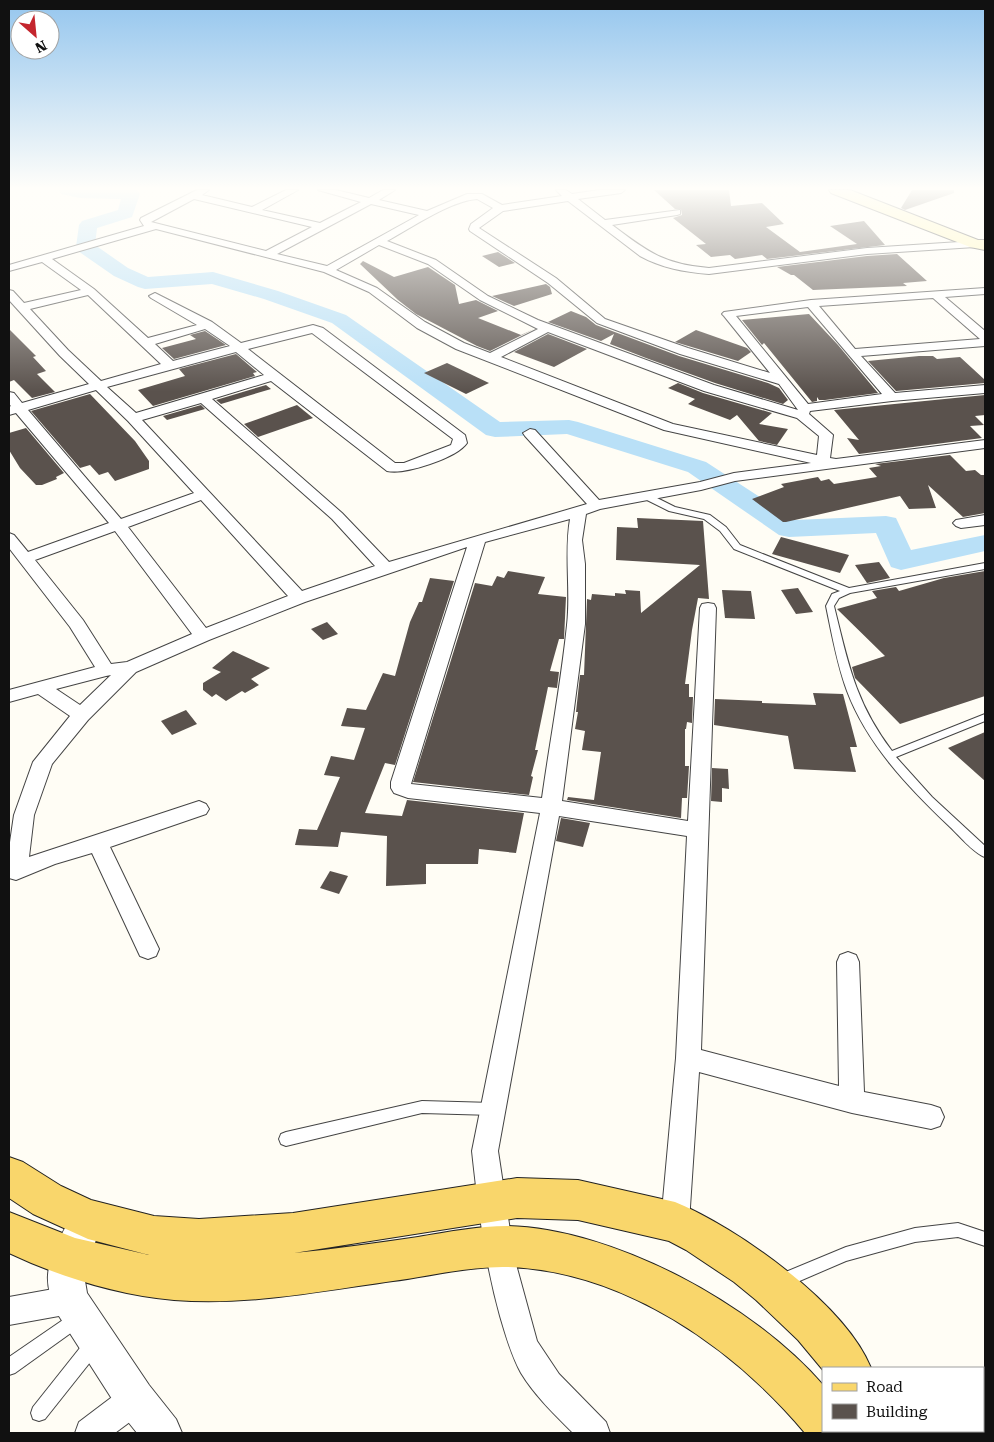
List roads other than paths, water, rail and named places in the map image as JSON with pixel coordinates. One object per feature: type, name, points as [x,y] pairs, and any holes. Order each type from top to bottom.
[{"type":"main road","points":[[9,1176],[47,1200],[88,1219],[154,1236],[199,1239],[293,1233],[517,1198],[578,1200],[675,1222],[736,1259],[770,1285],[810,1320],[848,1367]]},
{"type":"main road","points":[[9,1232],[33,1244],[71,1257],[146,1275],[194,1280],[301,1273],[499,1246],[550,1251],[599,1265],[662,1290],[709,1316],[741,1339],[808,1402],[822,1419]]},
{"type":"street","points":[[281,257],[328,270],[373,290],[436,335],[669,428],[829,462]]},
{"type":"street","points":[[328,270],[352,257]]},
{"type":"street","points":[[420,257],[432,262],[500,308],[548,328],[709,388],[804,412],[892,397],[985,389]]},
{"type":"street","points":[[518,257],[563,288],[601,321],[684,351],[782,382]]},
{"type":"street","points":[[650,257],[683,269],[710,271],[818,257]]},
{"type":"street","points":[[9,268],[44,258],[90,291],[170,365]]},
{"type":"street","points":[[22,307],[90,291]]},
{"type":"street","points":[[829,462],[826,435],[804,412],[728,314],[811,303],[985,291]]},
{"type":"street","points":[[9,293],[64,353],[133,418],[299,598]]},
{"type":"street","points":[[936,295],[985,337]]},
{"type":"street","points":[[155,296],[208,325],[240,347],[273,376],[392,468],[406,467],[456,448],[460,438],[319,331],[308,330],[240,347],[170,365],[99,386],[12,405],[119,526],[203,636]]},
{"type":"street","points":[[811,303],[852,353],[892,397]]},
{"type":"street","points":[[146,343],[208,325]]},
{"type":"street","points":[[490,358],[548,328]]},
{"type":"street","points":[[852,353],[985,342]]},
{"type":"street","points":[[133,418],[273,376]]},
{"type":"street","points":[[203,398],[337,516],[386,568]]},
{"type":"street","points":[[530,433],[588,509]]},
{"type":"street","points":[[9,696],[106,670],[130,668],[203,636],[299,598],[478,539],[588,509],[701,486],[734,477],[829,462],[985,444]]},
{"type":"street","points":[[26,558],[205,494]]},
{"type":"street","points":[[588,509],[574,540],[576,624],[551,807],[485,1151],[491,1203],[510,1300],[526,1352],[544,1380],[595,1433]]},
{"type":"street","points":[[961,524],[985,520]]},
{"type":"street","points":[[9,538],[77,624],[106,670]]},
{"type":"street","points":[[478,539],[401,782],[401,788],[408,791],[551,807],[698,830]]},
{"type":"street","points":[[675,1222],[688,1058],[708,608]]},
{"type":"street","points":[[130,668],[81,715],[43,762],[16,818],[12,873],[49,857],[98,843],[198,809]]},
{"type":"street","points":[[40,687],[81,715]]},
{"type":"street","points":[[98,843],[148,949]]},
{"type":"street","points":[[848,962],[852,1101]]},
{"type":"street","points":[[688,1058],[852,1101],[931,1117]]},
{"type":"street","points":[[88,1219],[71,1257],[66,1275],[83,1319],[135,1399],[162,1433]]},
{"type":"street","points":[[9,1311],[83,1319]]},
{"type":"street","points":[[90,1433],[135,1399]]},
{"type":"lane","points":[[646,496],[672,510],[707,517],[723,529],[737,547],[848,590]]},
{"type":"lane","points":[[985,566],[848,590],[835,596],[830,606],[843,664],[854,695],[875,735],[907,779],[985,854]]},
{"type":"lane","points":[[890,756],[985,718]]},
{"type":"lane","points":[[286,1139],[422,1107],[494,1109]]},
{"type":"lane","points":[[770,1285],[846,1254],[915,1235],[958,1230],[985,1239]]},
{"type":"lane","points":[[9,1367],[83,1319]]},
{"type":"lane","points":[[39,1413],[83,1319]]},
{"type":"waterway","points":[[100,257],[121,272],[145,283],[213,278],[271,295],[339,319],[495,430],[569,427],[697,467],[789,529],[886,524],[901,561],[985,543]]}]
